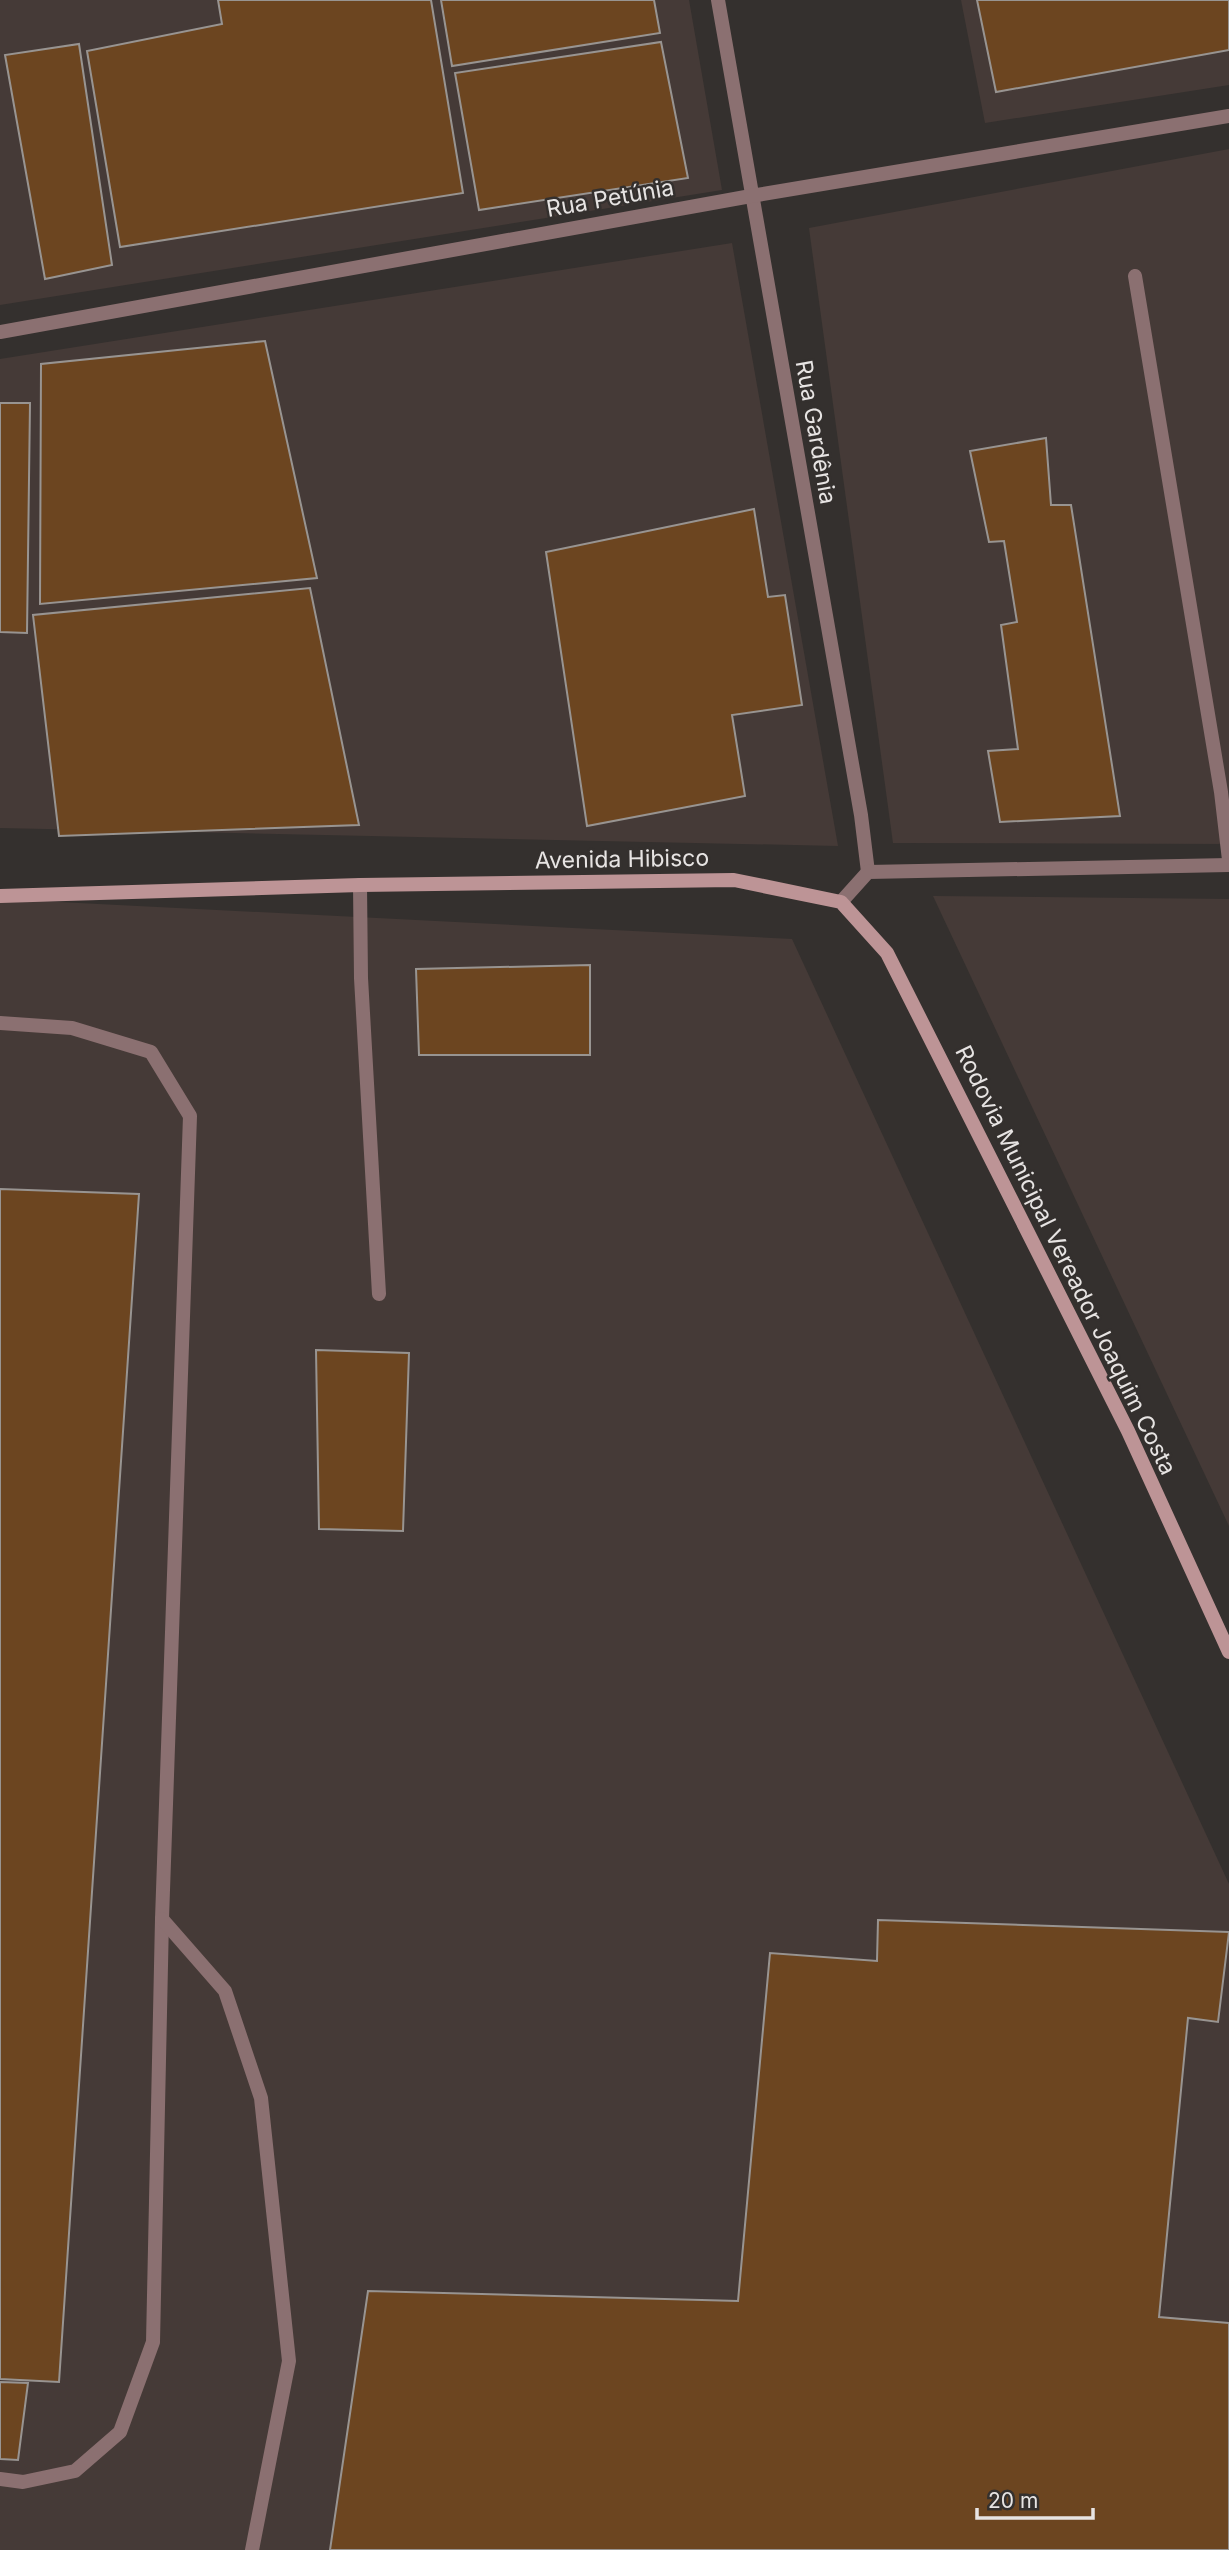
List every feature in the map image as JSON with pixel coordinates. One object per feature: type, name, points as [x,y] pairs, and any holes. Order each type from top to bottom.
[{"type":"main road","name":"Avenida Hibisco","points":[[0,896],[360,885],[734,880],[841,902]]},
{"type":"main road","name":"Rodovia Municipal Vereador Joaquim Costa","points":[[841,902],[887,953],[1128,1431],[1229,1652]]},
{"type":"street","name":"Rua Gardênia","points":[[718,0],[858,801],[868,872]]},
{"type":"street","name":"Rua Petúnia","points":[[0,332],[751,196],[1229,116]]},
{"type":"street","points":[[1135,276],[1216,765],[1229,860]]},
{"type":"street","points":[[841,902],[868,872],[1229,865]]},
{"type":"street","points":[[360,885],[361,978],[379,1294]]},
{"type":"street","points":[[0,1023],[72,1028],[151,1052],[190,1116],[162,1919],[153,2342],[120,2432],[75,2471],[23,2482],[0,2479]]},
{"type":"street","points":[[162,1919],[225,1991],[261,2098],[289,2361],[252,2550]]},
{"type":"shaded area","points":[[0,0],[689,0],[722,190],[0,305]]},
{"type":"shaded area","points":[[961,0],[1229,0],[1229,85],[985,123]]},
{"type":"shaded area","points":[[1229,149],[1229,844],[893,843],[809,228]]},
{"type":"shaded area","points":[[732,243],[838,846],[0,828],[0,359]]},
{"type":"shaded area","points":[[933,896],[1229,899],[1229,1526]]},
{"type":"shaded area","points":[[0,899],[792,939],[1229,1884],[1229,2550],[0,2550]]},
{"type":"building","points":[[218,0],[431,0],[463,193],[120,247],[87,51],[222,24]]},
{"type":"building","points":[[441,0],[654,0],[660,33],[452,66]]},
{"type":"building","points":[[977,0],[1229,0],[1229,50],[996,92]]},
{"type":"building","points":[[661,42],[688,178],[479,210],[455,73]]},
{"type":"building","points":[[79,44],[112,265],[45,279],[5,55]]},
{"type":"building","points":[[265,341],[317,578],[40,604],[41,364]]},
{"type":"building","points":[[0,403],[30,403],[27,633],[0,632]]},
{"type":"building","points":[[1046,438],[1051,505],[1071,505],[1120,816],[1000,822],[988,751],[1018,749],[1001,625],[1017,622],[1004,541],[989,542],[970,451]]},
{"type":"building","points":[[754,509],[768,597],[785,595],[802,705],[732,715],[745,796],[587,826],[546,552]]},
{"type":"building","points":[[310,588],[359,825],[59,836],[33,615]]},
{"type":"building","points":[[590,965],[590,1055],[419,1055],[416,969]]},
{"type":"building","points":[[0,1189],[139,1194],[59,2382],[0,2379]]},
{"type":"building","points":[[316,1350],[409,1353],[403,1531],[319,1529]]},
{"type":"building","points":[[878,1920],[1229,1932],[1218,2022],[1188,2018],[1159,2317],[1229,2323],[1229,2550],[330,2550],[368,2291],[738,2301],[770,1953],[877,1961]]},
{"type":"building","points":[[0,2382],[28,2383],[18,2460],[0,2459]]}]
